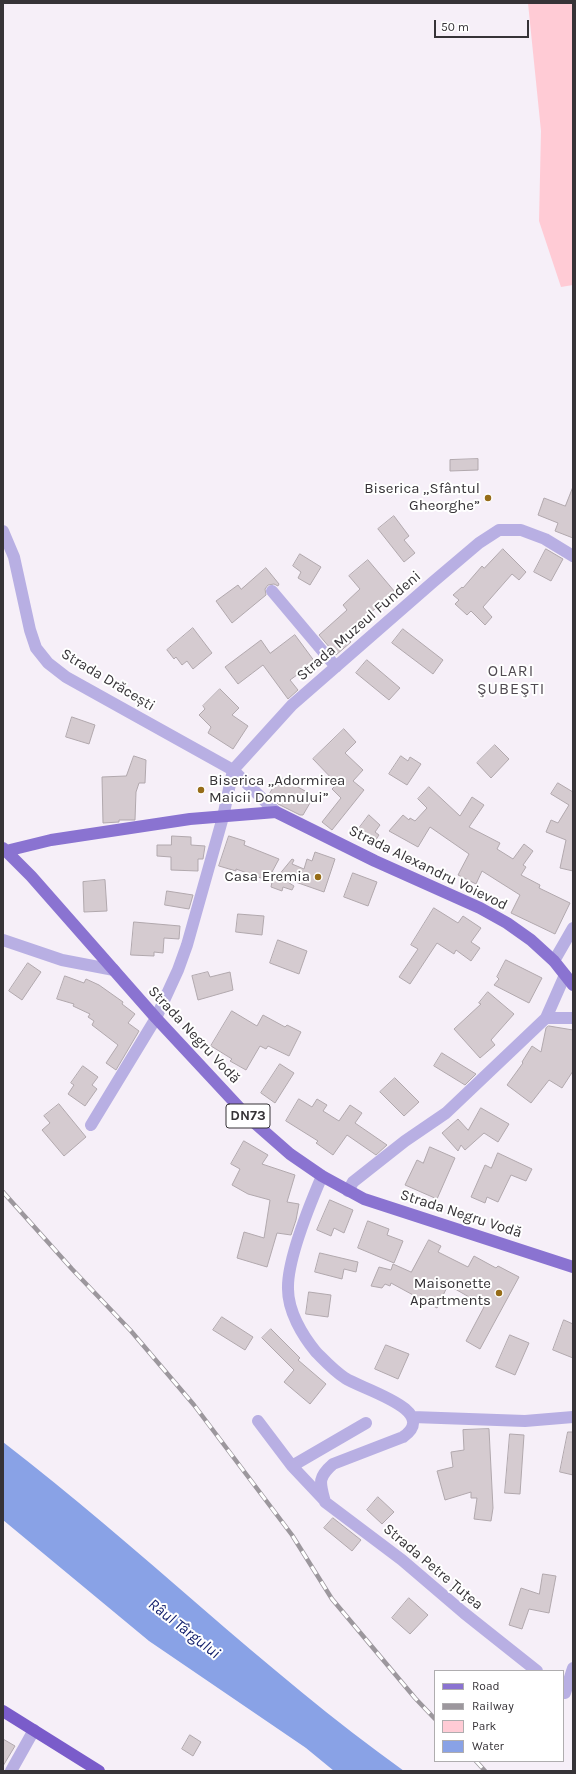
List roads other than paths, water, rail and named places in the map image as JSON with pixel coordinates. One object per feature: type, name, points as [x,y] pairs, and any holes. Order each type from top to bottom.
[{"type":"highway","points":[[3,1711],[99,1771]]},
{"type":"main road","points":[[4,849],[50,840],[190,818],[223,817],[276,812]]},
{"type":"main road","name":"Strada Alexandru Voievod","points":[[276,812],[375,861],[480,908],[531,940],[554,961],[573,985]]},
{"type":"main road","name":"Strada Negru Vodă","points":[[4,849],[31,876],[156,1018],[249,1118],[290,1154],[322,1176],[348,1191],[383,1206],[573,1267]]},
{"type":"street","name":"Strada Drăcești","points":[[3,530],[14,557],[30,630],[36,648],[48,663],[66,677],[233,770],[276,812]]},
{"type":"street","name":"Strada Muzeul Fundeni","points":[[233,770],[292,705],[480,543],[499,530],[521,530],[545,539],[573,556]]},
{"type":"street","points":[[272,592],[336,667]]},
{"type":"street","points":[[91,1125],[156,1018],[178,970],[187,945],[223,817],[233,770]]},
{"type":"street","points":[[554,961],[573,928]]},
{"type":"street","points":[[3,940],[62,960],[114,970]]},
{"type":"street","points":[[348,1191],[353,1182],[405,1141],[446,1113],[546,1018],[565,975]]},
{"type":"street","points":[[546,1018],[573,1018]]},
{"type":"street","points":[[322,1176],[311,1203],[292,1262],[288,1288],[289,1302],[298,1324],[315,1350],[331,1367],[346,1379],[393,1400],[404,1407],[413,1422],[412,1430],[403,1437],[333,1464],[325,1471],[320,1481],[325,1502]]},
{"type":"street","points":[[413,1422],[525,1421],[573,1418]]},
{"type":"street","name":"Strada Petre Țuțea","points":[[258,1421],[292,1466],[325,1502],[402,1560],[464,1614],[536,1670]]},
{"type":"street","points":[[292,1466],[366,1423]]},
{"type":"street","points":[[567,1694],[573,1668]]},
{"type":"street","points":[[11,1771],[34,1730]]},
{"type":"water","name":"Râul Târgului","points":[[3,1442],[54,1482],[301,1692],[404,1771],[334,1771],[306,1748],[149,1641],[3,1520]]},
{"type":"railway","points":[[3,1192],[72,1269],[131,1331],[194,1405],[292,1535],[332,1599],[415,1698],[434,1718]]},
{"type":"railway","points":[[477,1762],[485,1771]]},
{"type":"place","name":"Biserica „Sfântul Gheorghe”","points":[[488,498]]},
{"type":"place","name":"Biserica „Adormirea Maicii Domnului”","points":[[201,790]]},
{"type":"place","name":"Casa Eremia","points":[[318,877]]},
{"type":"place","name":"Maisonette Apartments","points":[[499,1293]]},
{"type":"district","name":"OLARI ŞUBEŞTI","points":[[511,680]]}]
